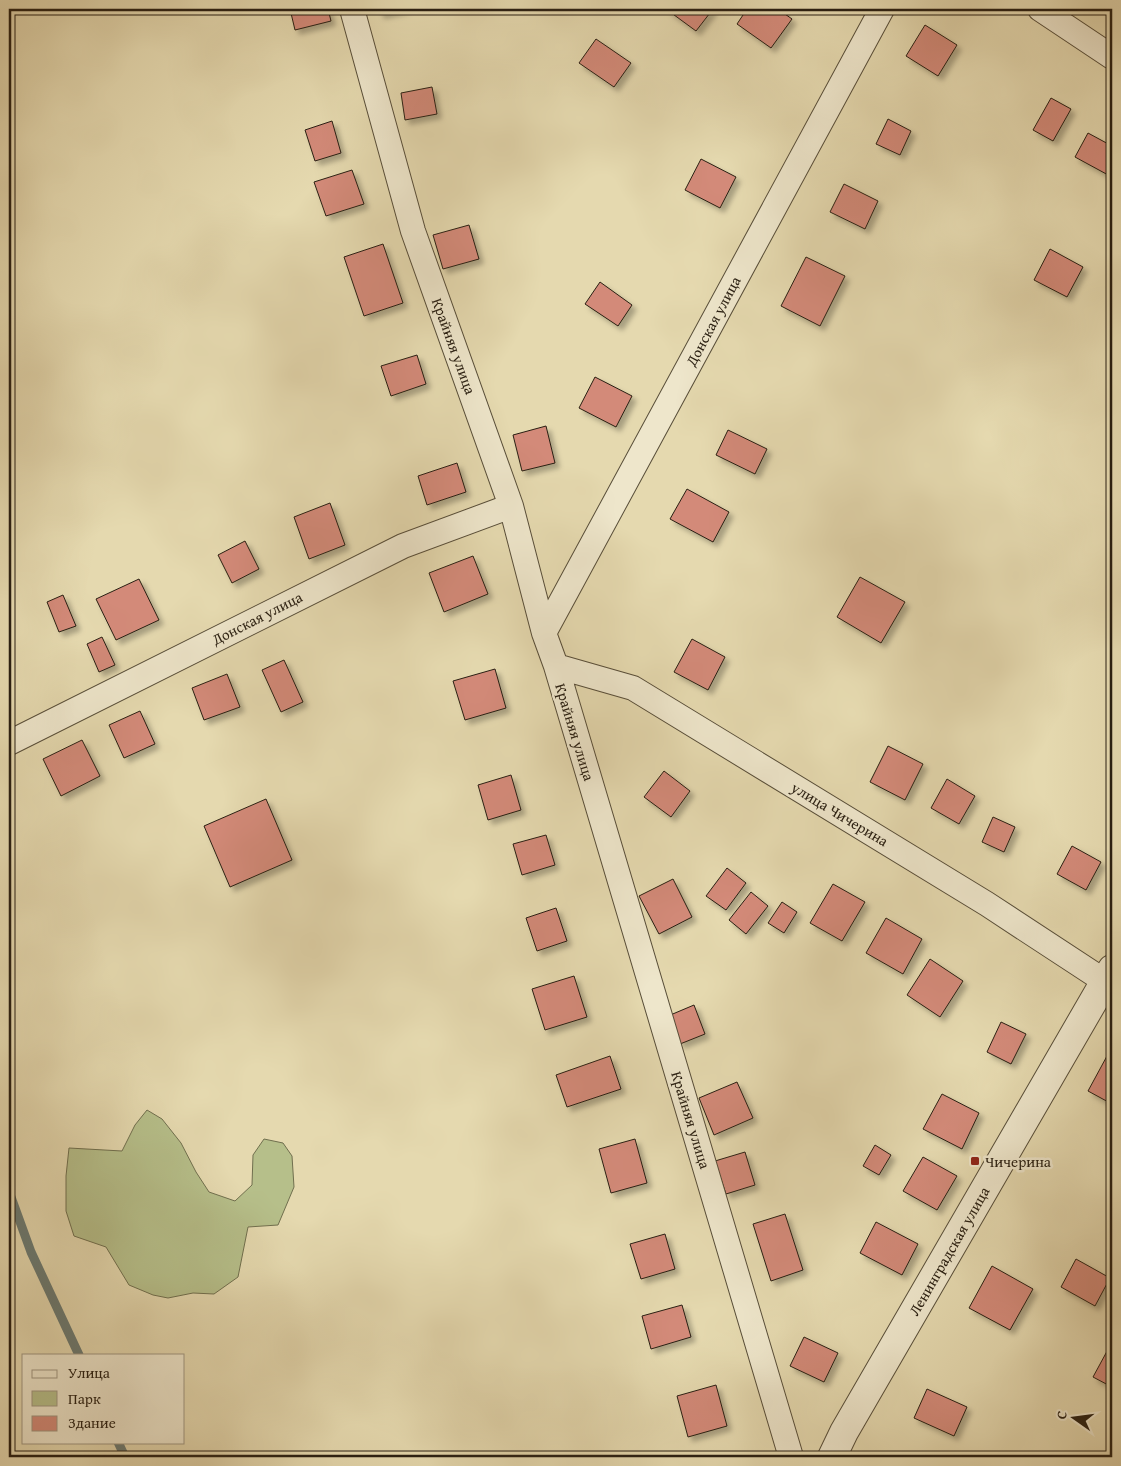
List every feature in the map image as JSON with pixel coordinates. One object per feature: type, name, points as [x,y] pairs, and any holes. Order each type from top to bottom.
[{"type":"street","name":"Крайняя улица","points":[[352,9],[412,231],[511,506],[544,632],[556,666],[791,1457]]},
{"type":"street","name":"Донская улица","points":[[544,632],[882,9]]},
{"type":"street","points":[[1040,9],[1112,57]]},
{"type":"street","name":"Донская улица","points":[[9,743],[403,546],[511,506]]},
{"type":"street","name":"улица Чичерина","points":[[556,666],[633,688],[1110,979]]},
{"type":"street","name":"Ленинградская улица","points":[[832,1457],[844,1432],[1110,979]]},
{"type":"green space","points":[[147,1110],[162,1119],[181,1143],[209,1192],[235,1201],[252,1185],[253,1155],[264,1139],[283,1143],[292,1156],[294,1187],[278,1225],[248,1227],[238,1277],[214,1294],[193,1293],[168,1298],[153,1295],[129,1285],[106,1247],[74,1236],[66,1211],[66,1176],[69,1148],[122,1151],[135,1125]]},
{"type":"building","points":[[290,9],[328,9],[331,21],[295,30]]},
{"type":"building","points":[[378,9],[405,9],[380,14]]},
{"type":"building","points":[[666,9],[713,9],[696,31]]},
{"type":"building","points":[[747,9],[778,9],[792,19],[771,48],[737,24]]},
{"type":"building","points":[[925,25],[957,45],[938,76],[906,56]]},
{"type":"building","points":[[596,39],[631,63],[614,87],[579,63]]},
{"type":"building","points":[[432,87],[437,114],[405,120],[401,93]]},
{"type":"building","points":[[1051,98],[1071,109],[1053,141],[1033,130]]},
{"type":"building","points":[[888,119],[911,131],[900,155],[876,144]]},
{"type":"building","points":[[332,121],[341,153],[315,161],[305,130]]},
{"type":"building","points":[[1088,133],[1112,146],[1112,172],[1110,176],[1075,157]]},
{"type":"building","points":[[701,159],[736,177],[720,208],[685,190]]},
{"type":"building","points":[[352,170],[364,204],[326,216],[314,182]]},
{"type":"building","points":[[844,184],[878,201],[865,229],[830,212]]},
{"type":"building","points":[[469,225],[479,259],[443,269],[433,235]]},
{"type":"building","points":[[383,244],[403,303],[364,316],[344,257]]},
{"type":"building","points":[[1050,249],[1083,267],[1067,297],[1034,280]]},
{"type":"building","points":[[806,257],[845,276],[820,326],[781,306]]},
{"type":"building","points":[[600,282],[632,305],[618,326],[585,304]]},
{"type":"building","points":[[417,355],[426,384],[391,396],[381,366]]},
{"type":"building","points":[[595,377],[632,396],[616,427],[579,408]]},
{"type":"building","points":[[546,426],[555,463],[522,471],[513,435]]},
{"type":"building","points":[[728,430],[767,449],[755,474],[716,455]]},
{"type":"building","points":[[457,463],[466,492],[427,505],[418,476]]},
{"type":"building","points":[[687,489],[729,512],[713,542],[670,519]]},
{"type":"building","points":[[330,503],[345,545],[309,559],[294,517]]},
{"type":"building","points":[[245,541],[259,569],[232,583],[218,555]]},
{"type":"building","points":[[473,556],[488,594],[444,612],[429,573]]},
{"type":"building","points":[[860,577],[905,602],[881,643],[837,617]]},
{"type":"building","points":[[139,579],[159,620],[116,640],[96,599]]},
{"type":"building","points":[[63,595],[76,626],[59,632],[47,602]]},
{"type":"building","points":[[102,637],[115,665],[99,672],[87,644]]},
{"type":"building","points":[[692,639],[725,657],[708,690],[674,672]]},
{"type":"building","points":[[284,660],[303,702],[281,712],[262,670]]},
{"type":"building","points":[[495,669],[506,708],[465,720],[453,681]]},
{"type":"building","points":[[227,674],[240,707],[204,720],[192,688]]},
{"type":"building","points":[[140,711],[155,744],[124,758],[109,725]]},
{"type":"building","points":[[82,740],[100,776],[61,796],[43,759]]},
{"type":"building","points":[[888,746],[923,764],[905,800],[870,782]]},
{"type":"building","points":[[664,771],[690,791],[671,817],[644,797]]},
{"type":"building","points":[[511,775],[521,810],[488,820],[478,785]]},
{"type":"building","points":[[947,779],[975,796],[959,824],[931,808]]},
{"type":"building","points":[[266,799],[292,860],[230,887],[204,826]]},
{"type":"building","points":[[993,817],[1015,827],[1004,852],[982,842]]},
{"type":"building","points":[[546,835],[555,865],[522,875],[513,844]]},
{"type":"building","points":[[1072,846],[1101,862],[1086,890],[1057,874]]},
{"type":"building","points":[[727,868],[746,883],[726,910],[706,896]]},
{"type":"building","points":[[673,879],[692,917],[659,934],[639,896]]},
{"type":"building","points":[[833,884],[865,902],[842,941],[810,923]]},
{"type":"building","points":[[751,892],[768,906],[746,934],[729,920]]},
{"type":"building","points":[[782,902],[797,912],[784,933],[768,923]]},
{"type":"building","points":[[556,908],[567,941],[537,951],[526,918]]},
{"type":"building","points":[[886,918],[922,939],[903,974],[866,953]]},
{"type":"building","points":[[930,959],[963,981],[940,1017],[907,995]]},
{"type":"building","points":[[574,976],[587,1017],[545,1030],[532,989]]},
{"type":"building","points":[[694,1005],[705,1034],[680,1044],[668,1016]]},
{"type":"building","points":[[1001,1022],[1026,1034],[1011,1064],[987,1052]]},
{"type":"building","points":[[610,1056],[621,1089],[567,1107],[556,1075]]},
{"type":"building","points":[[1107,1056],[1112,1058],[1112,1104],[1088,1091]]},
{"type":"building","points":[[737,1082],[753,1118],[714,1135],[699,1098]]},
{"type":"building","points":[[942,1094],[979,1113],[962,1149],[923,1129]]},
{"type":"building","points":[[635,1139],[647,1183],[611,1193],[599,1149]]},
{"type":"building","points":[[875,1145],[891,1155],[879,1175],[863,1166]]},
{"type":"building","points":[[745,1152],[755,1185],[726,1194],[715,1161]]},
{"type":"building","points":[[923,1157],[957,1176],[937,1210],[903,1191]]},
{"type":"building","points":[[785,1214],[803,1270],[771,1281],[753,1224]]},
{"type":"building","points":[[876,1222],[918,1244],[902,1275],[860,1253]]},
{"type":"building","points":[[665,1234],[675,1269],[641,1279],[630,1244]]},
{"type":"building","points":[[1076,1259],[1110,1278],[1095,1306],[1061,1287]]},
{"type":"building","points":[[992,1266],[1033,1289],[1010,1330],[969,1308]]},
{"type":"building","points":[[682,1305],[691,1337],[651,1349],[642,1316]]},
{"type":"building","points":[[804,1337],[838,1353],[824,1382],[790,1366]]},
{"type":"building","points":[[1112,1342],[1112,1387],[1093,1377]]},
{"type":"building","points":[[716,1385],[727,1426],[688,1437],[677,1396]]},
{"type":"building","points":[[927,1389],[967,1407],[954,1436],[914,1418]]},
{"type":"waterway","points":[[9,1195],[31,1252],[79,1354]]},
{"type":"waterway","points":[[119,1444],[125,1457]]},
{"type":"place","name":"Чичерина","points":[[975,1161]]}]
